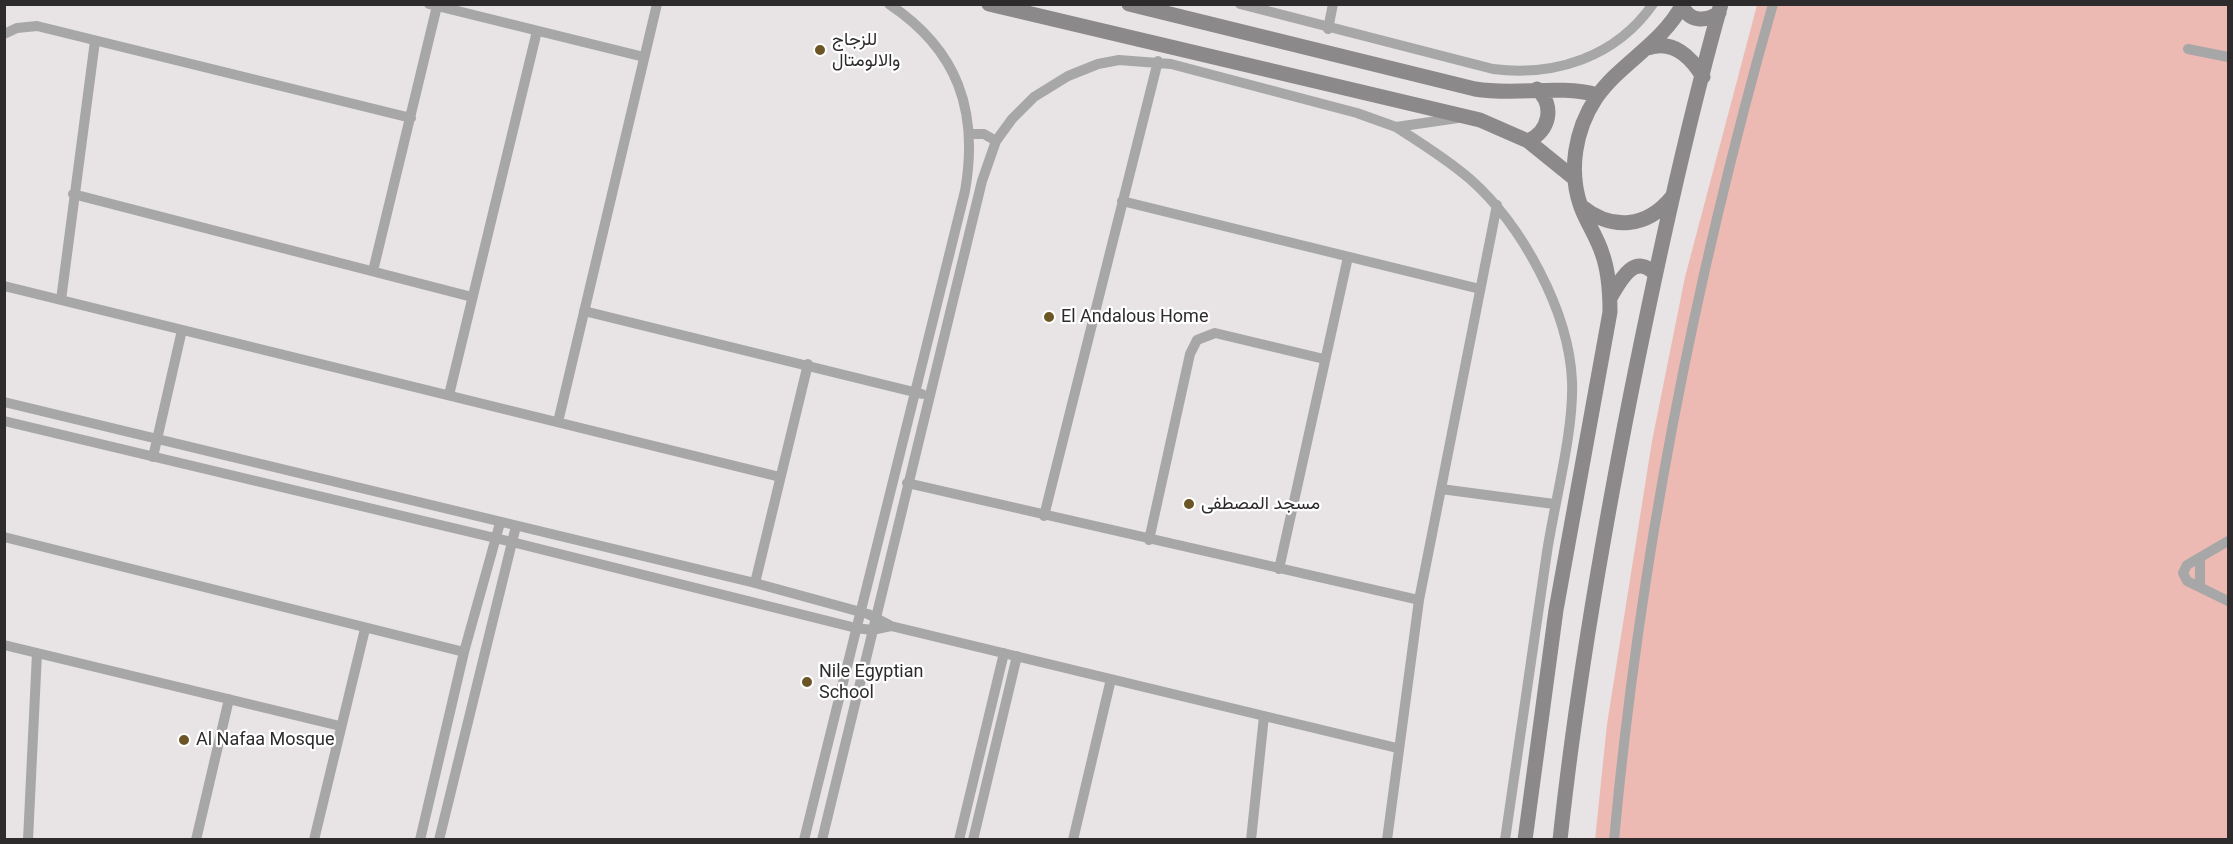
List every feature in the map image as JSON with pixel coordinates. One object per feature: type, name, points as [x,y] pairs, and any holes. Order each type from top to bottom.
[{"type":"street","points":[[558,422],[657,4]]},
{"type":"street","points":[[804,840],[965,191],[970,134],[963,95],[945,57],[918,25],[889,4]]},
{"type":"street","points":[[989,4],[1467,117],[1504,129],[1528,141],[1575,180]]},
{"type":"street","points":[[1129,4],[1475,89],[1506,92],[1562,88],[1598,95]]},
{"type":"street","points":[[1240,4],[1493,69],[1532,72],[1572,64],[1601,51],[1627,33],[1653,4]]},
{"type":"street","points":[[1328,28],[1333,4]]},
{"type":"street","points":[[1614,840],[1633,662],[1673,428],[1717,218],[1773,4]]},
{"type":"street","points":[[373,271],[411,118],[433,5],[644,57]]},
{"type":"street","points":[[1526,840],[1556,610],[1609,326],[1610,298],[1603,255],[1581,206],[1575,180],[1575,154],[1580,130],[1598,95],[1648,48],[1682,5],[1687,14],[1695,19],[1709,18],[1720,9]]},
{"type":"street","points":[[1560,840],[1569,759],[1613,483],[1655,274],[1720,9]]},
{"type":"street","points":[[4,34],[17,28],[37,26],[411,118]]},
{"type":"street","points":[[449,395],[537,31]]},
{"type":"street","points":[[61,300],[95,40]]},
{"type":"street","points":[[1648,48],[1665,45],[1676,49],[1693,63],[1703,77]]},
{"type":"street","points":[[2188,49],[2229,57]]},
{"type":"street","points":[[822,840],[928,395],[982,181],[996,141],[1023,108],[1047,88],[1068,76],[1098,64],[1119,60],[1158,61],[1357,113],[1396,127],[1457,168],[1497,206],[1541,276],[1567,349],[1572,381],[1570,415],[1554,504],[1505,840]]},
{"type":"street","points":[[1044,516],[1158,61]]},
{"type":"street","points":[[1528,141],[1541,132],[1548,117],[1546,102],[1537,89]]},
{"type":"street","points":[[1396,127],[1467,117]]},
{"type":"street","points":[[970,134],[984,134],[996,141]]},
{"type":"street","points":[[74,194],[472,297]]},
{"type":"street","points":[[1581,206],[1602,219],[1633,224],[1654,214],[1674,195]]},
{"type":"street","points":[[1122,201],[1480,289]]},
{"type":"street","points":[[1387,840],[1397,748],[1419,600],[1497,206]]},
{"type":"street","points":[[1279,569],[1348,257]]},
{"type":"street","points":[[1610,298],[1624,275],[1633,267],[1646,267],[1655,274]]},
{"type":"street","points":[[4,286],[780,477]]},
{"type":"street","points":[[584,311],[928,395]]},
{"type":"street","points":[[153,457],[182,330]]},
{"type":"street","points":[[1149,540],[1190,354],[1197,340],[1215,333],[1324,359]]},
{"type":"street","points":[[755,583],[808,364]]},
{"type":"street","points":[[4,402],[157,441],[755,583],[861,611],[891,626],[1397,748]]},
{"type":"street","points":[[4,421],[512,542],[856,628],[872,630],[891,626]]},
{"type":"street","points":[[907,483],[1419,600]]},
{"type":"street","points":[[1441,489],[1554,504]]},
{"type":"street","points":[[420,840],[464,652],[500,523]]},
{"type":"street","points":[[439,840],[516,526]]},
{"type":"street","points":[[4,537],[224,590],[365,629],[464,652]]},
{"type":"street","points":[[2229,541],[2187,565],[2183,573],[2187,581],[2229,601]]},
{"type":"street","points":[[2200,558],[2200,587]]},
{"type":"street","points":[[314,840],[365,629]]},
{"type":"street","points":[[4,645],[340,726]]},
{"type":"street","points":[[28,840],[37,652]]},
{"type":"street","points":[[959,840],[1004,653]]},
{"type":"street","points":[[973,840],[1017,656]]},
{"type":"street","points":[[1073,840],[1111,679]]},
{"type":"street","points":[[196,840],[229,699]]},
{"type":"street","points":[[1251,840],[1264,716]]},
{"type":"shaded area","points":[[1757,5],[2228,5],[2228,839],[1595,840],[1607,724],[1652,441],[1685,277]]},
{"type":"place","name":"للزجاج والالومتال","points":[[820,50]]},
{"type":"place","name":"El Andalous Home","points":[[1049,317]]},
{"type":"place","name":"مسجد المصطفى","points":[[1189,504]]},
{"type":"place","name":"Nile Egyptian School","points":[[807,682]]},
{"type":"place","name":"Al Nafaa Mosque","points":[[184,740]]}]
